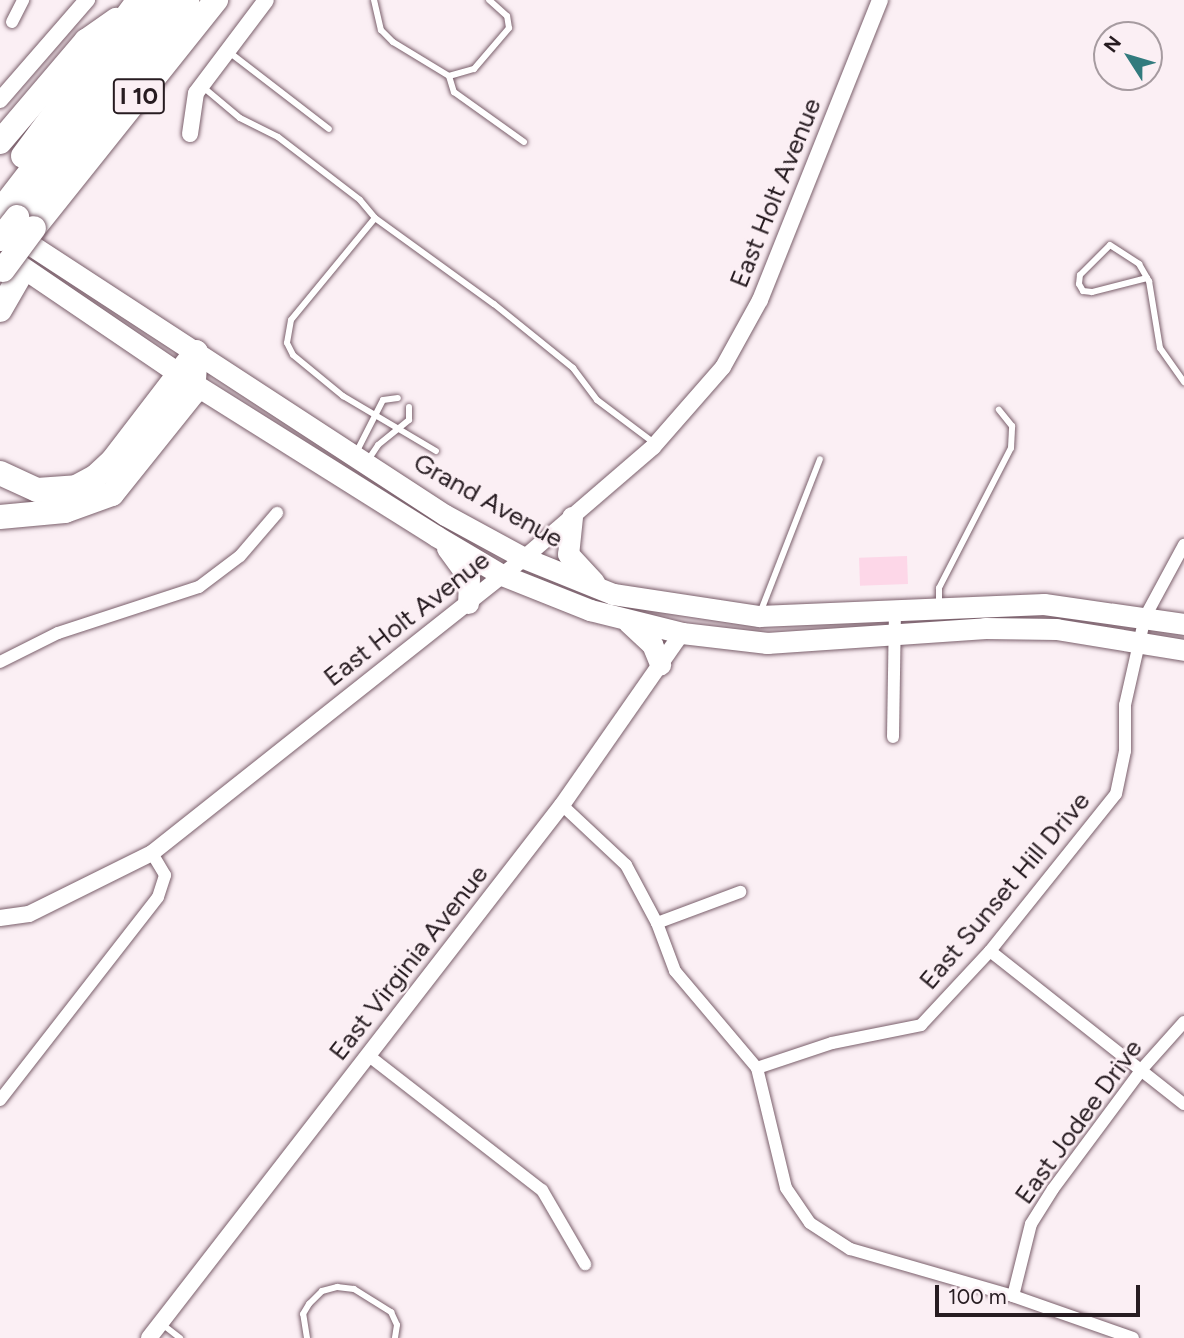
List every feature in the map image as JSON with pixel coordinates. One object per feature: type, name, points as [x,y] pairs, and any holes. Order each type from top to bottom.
[{"type":"highway","points":[[0,239],[163,0]]},
{"type":"highway","points":[[0,310],[14,216],[187,0]]},
{"type":"highway","name":"I 10","points":[[14,216],[62,192],[216,0]]},
{"type":"highway","points":[[0,142],[86,41],[135,5]]},
{"type":"highway","name":"I 10","points":[[14,216],[135,5]]},
{"type":"highway","points":[[0,474],[47,490],[76,486],[95,477],[186,378],[196,352]]},
{"type":"highway","points":[[0,517],[65,511],[112,494],[193,393],[186,378]]},
{"type":"main road","name":"Grand Avenue","points":[[14,216],[196,352],[445,515],[524,558],[607,592],[698,610],[759,616],[1044,604],[1184,624]]},
{"type":"main road","name":"Grand Avenue","points":[[5,269],[186,378],[436,537],[502,575],[590,610],[682,633],[767,643],[985,628],[1056,629],[1184,650]]},
{"type":"main road","points":[[572,517],[568,554],[579,570],[607,592]]},
{"type":"main road","points":[[436,537],[469,578],[467,603]]},
{"type":"main road","points":[[624,619],[652,644],[660,664]]},
{"type":"street","points":[[12,22],[23,0]]},
{"type":"street","points":[[0,100],[87,0]]},
{"type":"street","points":[[190,134],[195,93],[266,0]]},
{"type":"street","name":"East Holt Avenue","points":[[0,918],[29,914],[152,853],[524,558],[655,444],[723,368],[760,300],[880,0]]},
{"type":"street","points":[[0,663],[58,634],[199,587],[240,556],[277,513]]},
{"type":"street","name":"East Sunset Hill Drive","points":[[757,1068],[832,1043],[920,1025],[990,951],[1116,794],[1125,751],[1125,705],[1145,617],[1184,545]]},
{"type":"street","name":"East Virginia Avenue","points":[[149,1338],[562,805],[698,610]]},
{"type":"street","points":[[893,737],[895,612]]},
{"type":"street","points":[[562,805],[626,865],[657,923],[675,971],[757,1068],[786,1188],[810,1223],[850,1249],[1013,1296],[1133,1338]]},
{"type":"street","points":[[0,1100],[158,897],[165,875],[152,853]]},
{"type":"street","points":[[657,923],[740,892]]},
{"type":"street","points":[[990,951],[1184,1104]]},
{"type":"street","name":"East Jodee Drive","points":[[1013,1296],[1031,1224],[1142,1069],[1184,1022]]},
{"type":"street","points":[[369,1056],[542,1190],[585,1264]]},
{"type":"lane","points":[[374,0],[381,30],[393,42],[449,76],[454,92],[524,142]]},
{"type":"lane","points":[[449,76],[474,69],[509,28],[507,16],[489,0]]},
{"type":"lane","points":[[227,51],[329,130]]},
{"type":"lane","points":[[201,86],[240,118],[278,137],[360,200],[374,218],[494,303],[573,368],[597,400],[655,444]]},
{"type":"lane","points":[[374,218],[286,330],[293,355],[343,396],[436,450]]},
{"type":"lane","points":[[1147,278],[1092,292],[1083,291],[1079,284],[1080,275],[1110,245],[1139,264],[1147,278],[1160,348],[1184,382]]},
{"type":"lane","points":[[361,459],[383,400],[398,398]]},
{"type":"lane","points":[[361,459],[397,426],[409,420],[409,407]]},
{"type":"lane","points":[[939,608],[939,588],[1011,448],[1012,426],[999,410]]},
{"type":"lane","points":[[759,616],[820,459]]},
{"type":"lane","points":[[307,1338],[303,1314],[322,1290],[337,1287],[354,1289],[391,1312],[397,1325],[395,1338]]},
{"type":"lane","points":[[161,1323],[180,1338]]},
{"type":"shaded area","points":[[907,556],[908,584],[860,586],[859,558]]}]
